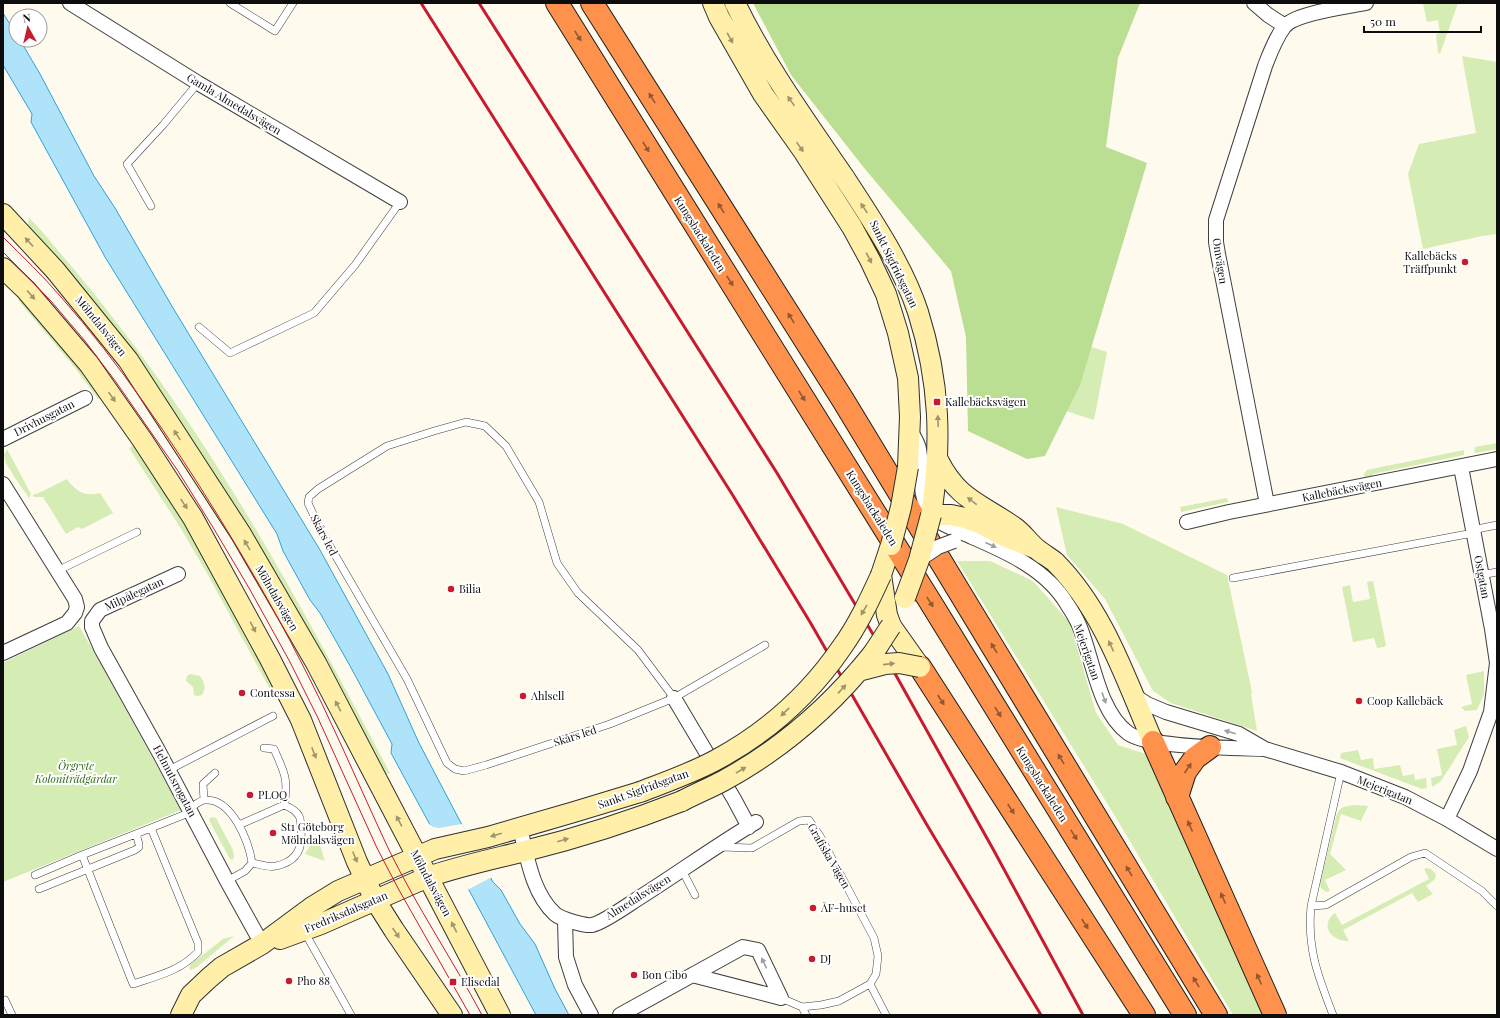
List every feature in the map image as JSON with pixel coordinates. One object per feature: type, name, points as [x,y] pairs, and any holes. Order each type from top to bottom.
[{"type":"highway","name":"Kungsbackaleden","points":[[557,3],[927,596],[1184,1015]]},
{"type":"highway","points":[[592,3],[843,400],[1216,1015]]},
{"type":"highway","points":[[920,667],[1144,1015]]},
{"type":"highway","points":[[1153,742],[1275,1015]]},
{"type":"highway","points":[[1177,797],[1185,772],[1195,758],[1210,747]]},
{"type":"main road","name":"Sankt Sigfridsgatan","points":[[417,856],[441,848],[520,828],[640,792],[674,779],[716,760],[755,737],[782,715],[814,682],[842,647],[867,604],[881,575],[894,536],[908,467],[910,430],[908,378],[898,334],[886,294],[852,227],[804,152],[763,94],[729,35],[713,3]]},
{"type":"main road","name":"Sankt Sigfridsgatan","points":[[428,877],[483,860],[526,851],[648,814],[723,781],[766,754],[798,731],[823,708],[842,690],[872,655],[891,626],[905,598],[936,515],[938,460],[937,402],[931,364],[917,312],[906,284],[870,216],[780,85],[735,3]]},
{"type":"main road","name":"Mölndalsvägen","points":[[3,214],[55,270],[128,360],[240,534],[316,663],[500,1015]]},
{"type":"main road","points":[[3,268],[26,290],[89,364],[143,441],[193,518],[270,659],[301,720],[355,858],[375,900],[452,1015]]},
{"type":"main road","name":"Mejerigatan","points":[[938,460],[945,475],[960,492],[978,506],[1015,527],[1037,549],[1054,561],[1077,586],[1097,616],[1153,742]]},
{"type":"main road","name":"Mejerigatan","points":[[936,515],[951,515],[966,518],[1006,537],[1037,549]]},
{"type":"main road","points":[[894,536],[936,515]]},
{"type":"main road","name":"Sankt Sigfridsgatan","points":[[881,575],[887,615],[891,626],[920,667]]},
{"type":"main road","points":[[858,671],[885,664],[899,663],[920,667]]},
{"type":"main road","name":"Fredriksdalsgatan","points":[[181,1015],[191,995],[222,967],[262,944],[318,902],[338,890],[417,856]]},
{"type":"main road","name":"Fredriksdalsgatan","points":[[262,944],[304,930],[428,877]]},
{"type":"street","name":"Gamla Almedalsvägen","points":[[70,3],[198,83],[400,202]]},
{"type":"street","points":[[1254,3],[1268,15],[1285,26],[1295,19],[1309,15],[1366,3]]},
{"type":"street","name":"Omvägen","points":[[1267,504],[1218,254],[1216,242],[1216,220],[1265,66],[1274,44],[1285,26]]},
{"type":"street","name":"Drivhusgatan","points":[[3,439],[85,398]]},
{"type":"street","points":[[910,430],[919,448],[921,486],[925,502],[936,515]]},
{"type":"street","name":"Kallebäcksvägen","points":[[1187,522],[1267,504],[1497,459]]},
{"type":"street","name":"Ostgatan","points":[[1447,819],[1470,771],[1494,712],[1497,663],[1492,628],[1461,467]]},
{"type":"street","points":[[3,484],[75,599],[77,607],[75,613],[67,623],[3,654]]},
{"type":"street","name":"Mejerigatan","points":[[936,515],[975,538],[1000,549],[1031,567],[1050,583],[1067,602],[1079,625],[1107,708],[1116,723],[1129,734],[1153,742],[1210,747],[1265,749]]},
{"type":"street","points":[[919,560],[938,547],[954,541],[975,538]]},
{"type":"street","name":"Milpålegatan","points":[[94,617],[100,610],[178,574]]},
{"type":"street","name":"Helmutsrogatan","points":[[94,617],[92,627],[101,648],[169,770],[262,944]]},
{"type":"street","name":"Mejerigatan","points":[[1132,695],[1147,704],[1166,712],[1238,734],[1265,749],[1341,772],[1405,797],[1447,819],[1497,849]]},
{"type":"street","name":"Skårs led","points":[[674,698],[752,825]]},
{"type":"street","name":"Almedalsvägen","points":[[520,828],[531,874],[544,901],[555,914],[565,920],[591,925],[615,914],[752,825]]},
{"type":"street","points":[[565,920],[566,957],[575,985],[591,1015]]},
{"type":"street","points":[[620,1015],[743,947],[758,950],[781,998]]},
{"type":"street","points":[[692,975],[781,998]]},
{"type":"lane","points":[[230,3],[275,31],[293,3]]},
{"type":"lane","points":[[151,206],[128,164],[198,83]]},
{"type":"lane","points":[[198,327],[230,353],[314,313],[355,265],[400,202]]},
{"type":"lane","name":"Skårs led","points":[[466,422],[486,426],[506,446],[539,502],[558,562],[578,593],[638,650],[674,698],[610,724],[486,765],[464,771],[455,770],[447,763],[407,679],[320,529],[308,503],[309,497],[318,489],[387,446],[466,422]]},
{"type":"lane","points":[[1233,578],[1473,532],[1497,525]]},
{"type":"lane","points":[[57,571],[137,532]]},
{"type":"lane","points":[[1481,575],[1497,572]]},
{"type":"lane","points":[[674,698],[765,645]]},
{"type":"lane","points":[[169,770],[274,716]]},
{"type":"lane","points":[[264,748],[274,750],[286,776],[284,805]]},
{"type":"lane","points":[[1333,1015],[1315,965],[1310,940],[1309,923],[1311,906],[1341,772]]},
{"type":"lane","points":[[204,800],[203,784],[215,773]]},
{"type":"lane","points":[[35,875],[151,828],[190,810],[204,800],[214,800],[222,804],[239,826],[250,853],[252,863]]},
{"type":"lane","points":[[239,826],[284,805]]},
{"type":"lane","points":[[252,863],[274,867],[287,863],[301,848],[302,841],[299,816],[292,809],[284,805]]},
{"type":"lane","name":"Grafiska Vägen","points":[[716,847],[752,848],[799,821],[809,820],[820,836],[874,938],[878,956],[876,974],[870,984]]},
{"type":"lane","points":[[82,855],[133,984],[173,971],[189,961],[198,952],[198,943],[151,828]]},
{"type":"lane","points":[[39,889],[135,850],[139,847],[136,834]]},
{"type":"lane","points":[[1311,906],[1326,905],[1411,857],[1425,853],[1482,891],[1497,906]]},
{"type":"lane","points":[[227,881],[245,871],[252,863]]},
{"type":"lane","points":[[682,870],[695,895]]},
{"type":"lane","points":[[304,930],[351,1015]]},
{"type":"lane","points":[[781,998],[802,1007],[821,1005],[839,1001],[870,984],[886,1015]]},
{"type":"lane","points":[[5,1000],[12,1015]]},
{"type":"lane","points":[[802,1007],[806,1015]]},
{"type":"green space","points":[[753,3],[1140,3],[1118,58],[1106,147],[1147,163],[1080,385],[1045,456],[1027,459],[968,431],[966,337],[951,271],[865,169],[791,75]]},
{"type":"green space","points":[[1458,3],[1440,54],[1438,52],[1436,34],[1440,33],[1438,20],[1427,22],[1423,4]]},
{"type":"green space","points":[[1462,56],[1497,62],[1497,234],[1423,249],[1408,174],[1419,144],[1476,133]]},
{"type":"green space","points":[[29,218],[45,235],[110,314],[194,430],[263,542],[296,599],[390,773],[384,775],[309,635],[257,543],[201,453],[161,393],[116,331],[74,278],[30,228],[28,223]]},
{"type":"green space","points":[[21,297],[74,359],[101,398],[98,399],[75,368],[18,300]]},
{"type":"green space","points":[[1088,346],[1107,352],[1094,420],[1063,410]]},
{"type":"green space","points":[[137,443],[204,551],[274,688],[272,693],[208,575],[180,527],[129,448]]},
{"type":"green space","points":[[1497,443],[1497,449],[1476,453],[1474,452],[1475,447]]},
{"type":"green space","points":[[7,449],[31,494],[29,498],[6,463],[4,455]]},
{"type":"green space","points":[[1464,450],[1464,455],[1373,474],[1372,476],[1365,478],[1364,474],[1367,470]]},
{"type":"green space","points":[[67,479],[77,490],[81,492],[89,494],[100,493],[113,513],[82,529],[78,527],[66,534],[43,497],[33,497],[33,495]]},
{"type":"green space","points":[[1227,498],[1228,502],[1181,512],[1180,507]]},
{"type":"green space","points":[[1056,507],[1123,524],[1227,575],[1252,692],[1251,694],[1257,731],[1171,703],[1153,691],[1105,599],[1067,555]]},
{"type":"green space","points":[[957,561],[990,561],[1033,581],[1070,623],[1096,713],[1118,745],[1146,754],[1263,1015],[1233,1015],[1115,816]]},
{"type":"green space","points":[[1373,581],[1386,645],[1384,647],[1377,648],[1374,638],[1353,642],[1342,587],[1350,585],[1353,602],[1370,599],[1367,582]]},
{"type":"green space","name":"Örgryte Koloniträdgårdar","points":[[79,626],[181,810],[3,882],[3,663]]},
{"type":"green space","points":[[1484,671],[1484,694],[1477,710],[1465,711],[1461,707],[1472,704],[1466,675]]},
{"type":"green space","points":[[190,674],[200,676],[202,678],[204,688],[202,695],[194,695],[193,687],[186,681],[187,676]]},
{"type":"green space","points":[[1466,726],[1469,737],[1441,781],[1432,787],[1431,778],[1442,775],[1437,749],[1457,745],[1454,730]]},
{"type":"green space","points":[[1358,750],[1361,760],[1373,758],[1374,769],[1400,765],[1403,776],[1414,774],[1415,780],[1426,778],[1427,788],[1422,789],[1340,758],[1341,753]]},
{"type":"green space","points":[[1354,805],[1368,806],[1361,821],[1341,814],[1330,854],[1346,870],[1325,880],[1330,891],[1326,892],[1321,888],[1320,884],[1336,817],[1342,808]]},
{"type":"green space","points":[[212,817],[216,818],[233,850],[233,860],[230,859],[210,822],[209,819]]},
{"type":"green space","points":[[311,840],[314,840],[319,844],[325,861],[305,854],[310,846]]},
{"type":"green space","points":[[1424,869],[1431,869],[1436,874],[1435,879],[1426,886],[1433,894],[1418,902],[1412,893],[1343,930],[1349,941],[1337,939],[1329,932],[1328,923],[1330,918],[1335,913],[1342,925],[1429,879]]},
{"type":"green space","points":[[234,936],[197,967],[191,970],[189,968],[191,964],[223,939]]},
{"type":"water","points":[[3,13],[8,21],[8,48],[25,48],[94,176],[115,208],[173,308],[320,550],[388,674],[419,743],[461,823],[493,882],[501,890],[520,924],[535,944],[555,989],[569,1015],[536,1015],[470,892],[429,823],[391,753],[392,744],[349,664],[320,613],[310,600],[283,551],[277,534],[105,257],[31,122],[32,114],[3,65]]},
{"type":"pier","points":[[428,823],[433,827],[439,828],[462,824],[493,878],[490,878],[467,891]]},
{"type":"tram line","points":[[3,237],[54,289],[104,348],[163,430],[239,549],[280,621],[323,706],[389,850],[482,1015]]},
{"type":"tram line","points":[[3,252],[51,301],[85,341],[116,382],[178,471],[214,529],[290,662],[318,718],[377,848],[399,890],[470,1015]]},
{"type":"railway","points":[[421,3],[732,494],[810,622],[927,825],[1041,1015]]},
{"type":"railway","points":[[479,3],[777,473],[874,636],[993,849],[1083,1015]]},
{"type":"place","name":"Kallebäcks Träffpunkt","points":[[1465,262]]},
{"type":"place","name":"Kallebäcksvägen","points":[[937,402]]},
{"type":"place","name":"Bilia","points":[[451,589]]},
{"type":"place","name":"Contessa","points":[[242,693]]},
{"type":"place","name":"Ahlsell","points":[[523,696]]},
{"type":"place","name":"Coop Kallebäck","points":[[1359,701]]},
{"type":"place","name":"PLOQ","points":[[250,795]]},
{"type":"place","name":"St1 Göteborg Mölndalsvägen","points":[[273,833]]},
{"type":"place","name":"ÅF-huset","points":[[813,908]]},
{"type":"place","name":"DJ","points":[[812,959]]},
{"type":"place","name":"Bon Cibo","points":[[634,975]]},
{"type":"place","name":"Pho 88","points":[[289,981]]},
{"type":"place","name":"Elisedal","points":[[453,982]]}]
